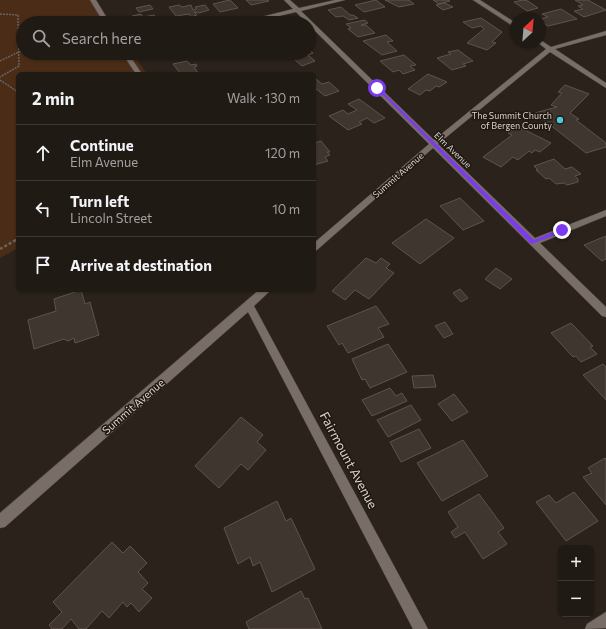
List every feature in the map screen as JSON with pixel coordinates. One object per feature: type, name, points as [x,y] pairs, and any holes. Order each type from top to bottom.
[{"type":"street","points":[[92,0],[102,16]]},
{"type":"street","name":"Elm Avenue","points":[[287,0],[303,16]]},
{"type":"street","points":[[271,16],[342,0]]},
{"type":"street","points":[[476,0],[510,22]]},
{"type":"street","name":"Elm Avenue","points":[[316,29],[606,314]]},
{"type":"street","name":"Summit Avenue","points":[[316,246],[433,144],[550,49],[606,32]]},
{"type":"street","points":[[546,46],[606,86]]},
{"type":"street","points":[[130,60],[138,72]]},
{"type":"street","points":[[533,242],[606,213]]},
{"type":"street","name":"Summit Avenue","points":[[0,522],[256,296]]},
{"type":"street","name":"Fairmount Avenue","points":[[256,296],[422,629]]},
{"type":"street","points":[[592,629],[606,619]]},
{"type":"path","points":[[0,14],[18,16]]},
{"type":"path","points":[[0,61],[16,53]]},
{"type":"path","points":[[16,91],[0,79],[19,66],[20,60]]},
{"type":"path","points":[[0,249],[16,240]]},
{"type":"shaded area","points":[[0,0],[92,0],[104,16],[16,16],[16,60],[137,60],[146,72],[16,72],[16,249],[0,258]]},
{"type":"building","points":[[230,0],[238,8],[220,12],[213,4]]},
{"type":"building","points":[[246,0],[268,0],[269,1],[251,5]]},
{"type":"building","points":[[376,0],[385,7],[364,12],[355,5]]},
{"type":"building","points":[[385,0],[409,0],[414,4],[399,7]]},
{"type":"building","points":[[433,0],[448,0],[450,1],[439,4]]},
{"type":"building","points":[[523,0],[528,1],[538,8],[527,11],[514,2]]},
{"type":"building","points":[[575,0],[588,0],[606,10],[584,17],[574,11],[583,9],[578,6],[583,5]]},
{"type":"building","points":[[444,3],[453,7],[443,10],[436,5]]},
{"type":"building","points":[[150,5],[153,9],[139,12],[136,8]]},
{"type":"building","points":[[191,5],[193,10],[196,9],[195,7],[205,5],[209,10],[199,13],[194,12],[197,15],[194,16],[190,16],[189,14],[176,16],[169,7]]},
{"type":"building","points":[[341,7],[350,15],[358,18],[349,20],[343,16],[336,17],[328,10]]},
{"type":"building","points":[[561,9],[577,19],[548,26],[546,25],[546,18],[548,17],[546,16],[546,13]]},
{"type":"building","points":[[141,14],[142,16],[132,16]]},
{"type":"building","points":[[481,18],[502,32],[492,42],[496,43],[487,50],[467,43],[484,29],[481,26],[472,28],[463,22]]},
{"type":"building","points":[[365,20],[368,23],[361,25],[366,25],[375,33],[358,37],[348,29],[351,28],[346,24]]},
{"type":"building","points":[[386,35],[393,41],[387,42],[397,51],[382,55],[363,41]]},
{"type":"building","points":[[458,50],[473,61],[463,64],[466,66],[452,70],[437,58],[451,54],[448,52]]},
{"type":"building","points":[[404,55],[416,65],[410,66],[415,70],[403,74],[399,70],[393,72],[380,61]]},
{"type":"building","points":[[295,60],[315,61],[302,66]]},
{"type":"building","points":[[187,61],[191,65],[196,64],[197,66],[194,67],[198,72],[179,72],[173,64]]},
{"type":"building","points":[[428,74],[447,82],[439,87],[436,86],[430,91],[426,90],[420,95],[408,89]]},
{"type":"building","points":[[316,79],[322,84],[329,82],[339,91],[325,96],[316,89]]},
{"type":"building","name":"The Summit Church of Bergen County","points":[[565,85],[589,94],[570,113],[579,119],[576,120],[606,143],[606,147],[586,153],[535,113],[557,107],[551,105],[562,93],[558,92]]},
{"type":"building","points":[[359,99],[385,118],[374,123],[367,118],[359,122],[362,124],[348,130],[329,116],[343,110],[348,114],[357,110],[348,104]]},
{"type":"building","points":[[517,126],[551,143],[540,152],[535,150],[532,153],[529,151],[518,160],[513,157],[501,167],[483,157],[512,135],[508,133]]},
{"type":"building","points":[[321,141],[330,152],[327,152],[330,155],[325,157],[328,161],[316,164],[316,142]]},
{"type":"building","points":[[554,159],[565,169],[572,167],[581,174],[575,176],[578,179],[578,182],[567,185],[564,183],[556,184],[549,178],[546,179],[536,170],[538,170],[534,166]]},
{"type":"building","points":[[460,198],[484,221],[463,230],[440,206]]},
{"type":"building","points":[[426,219],[454,238],[420,264],[392,243]]},
{"type":"building","points":[[606,236],[606,259],[602,261],[584,245]]},
{"type":"building","points":[[366,258],[376,263],[381,258],[390,264],[386,268],[394,273],[369,299],[355,290],[345,300],[332,291]]},
{"type":"building","points":[[496,268],[512,279],[500,289],[485,279]]},
{"type":"building","points":[[460,289],[468,298],[461,302],[453,293]]},
{"type":"building","points":[[75,292],[82,292],[85,304],[90,302],[99,335],[75,343],[74,338],[68,341],[64,339],[34,349],[28,320],[56,311],[54,299]]},
{"type":"building","points":[[376,306],[389,324],[378,328],[384,337],[348,353],[342,343],[339,345],[327,326]]},
{"type":"building","points":[[445,322],[453,334],[444,338],[435,326]]},
{"type":"building","points":[[571,323],[593,346],[590,347],[597,354],[581,362],[576,356],[573,357],[551,333]]},
{"type":"building","points":[[388,344],[407,372],[370,388],[365,379],[362,380],[352,359]]},
{"type":"building","points":[[603,364],[606,367],[606,400],[583,375]]},
{"type":"building","points":[[433,375],[436,387],[414,388],[412,376]]},
{"type":"building","points":[[390,388],[396,396],[402,393],[407,401],[372,416],[362,400]]},
{"type":"building","points":[[454,394],[468,412],[452,421],[438,404]]},
{"type":"building","points":[[411,405],[421,420],[388,437],[377,420]]},
{"type":"building","points":[[241,417],[263,435],[257,442],[266,450],[248,470],[241,464],[219,488],[195,466]]},
{"type":"building","points":[[419,429],[431,448],[401,462],[390,442]]},
{"type":"building","points":[[463,440],[488,476],[442,501],[417,463]]},
{"type":"building","points":[[605,458],[606,505],[583,477],[592,473],[588,468]]},
{"type":"building","points":[[574,492],[598,521],[566,541],[536,502],[549,495],[556,503]]},
{"type":"building","points":[[479,494],[504,528],[498,532],[507,544],[483,559],[465,532],[455,538],[451,532],[458,527],[448,512]]},
{"type":"building","points":[[277,501],[286,521],[291,518],[315,569],[272,592],[260,562],[253,566],[250,557],[238,564],[224,528]]},
{"type":"building","points":[[112,542],[123,553],[130,546],[147,563],[138,572],[148,583],[142,589],[152,598],[139,612],[131,603],[127,607],[123,602],[109,618],[102,611],[86,629],[79,629],[71,619],[62,629],[52,629],[49,625],[62,612],[53,602]]},
{"type":"building","points":[[301,591],[305,599],[308,598],[322,629],[249,629],[246,622]]},
{"type":"place","name":"The Summit Church of Bergen County","points":[[560,120]]},
{"type":"route","points":[[377,88],[533,242],[562,230]]}]
